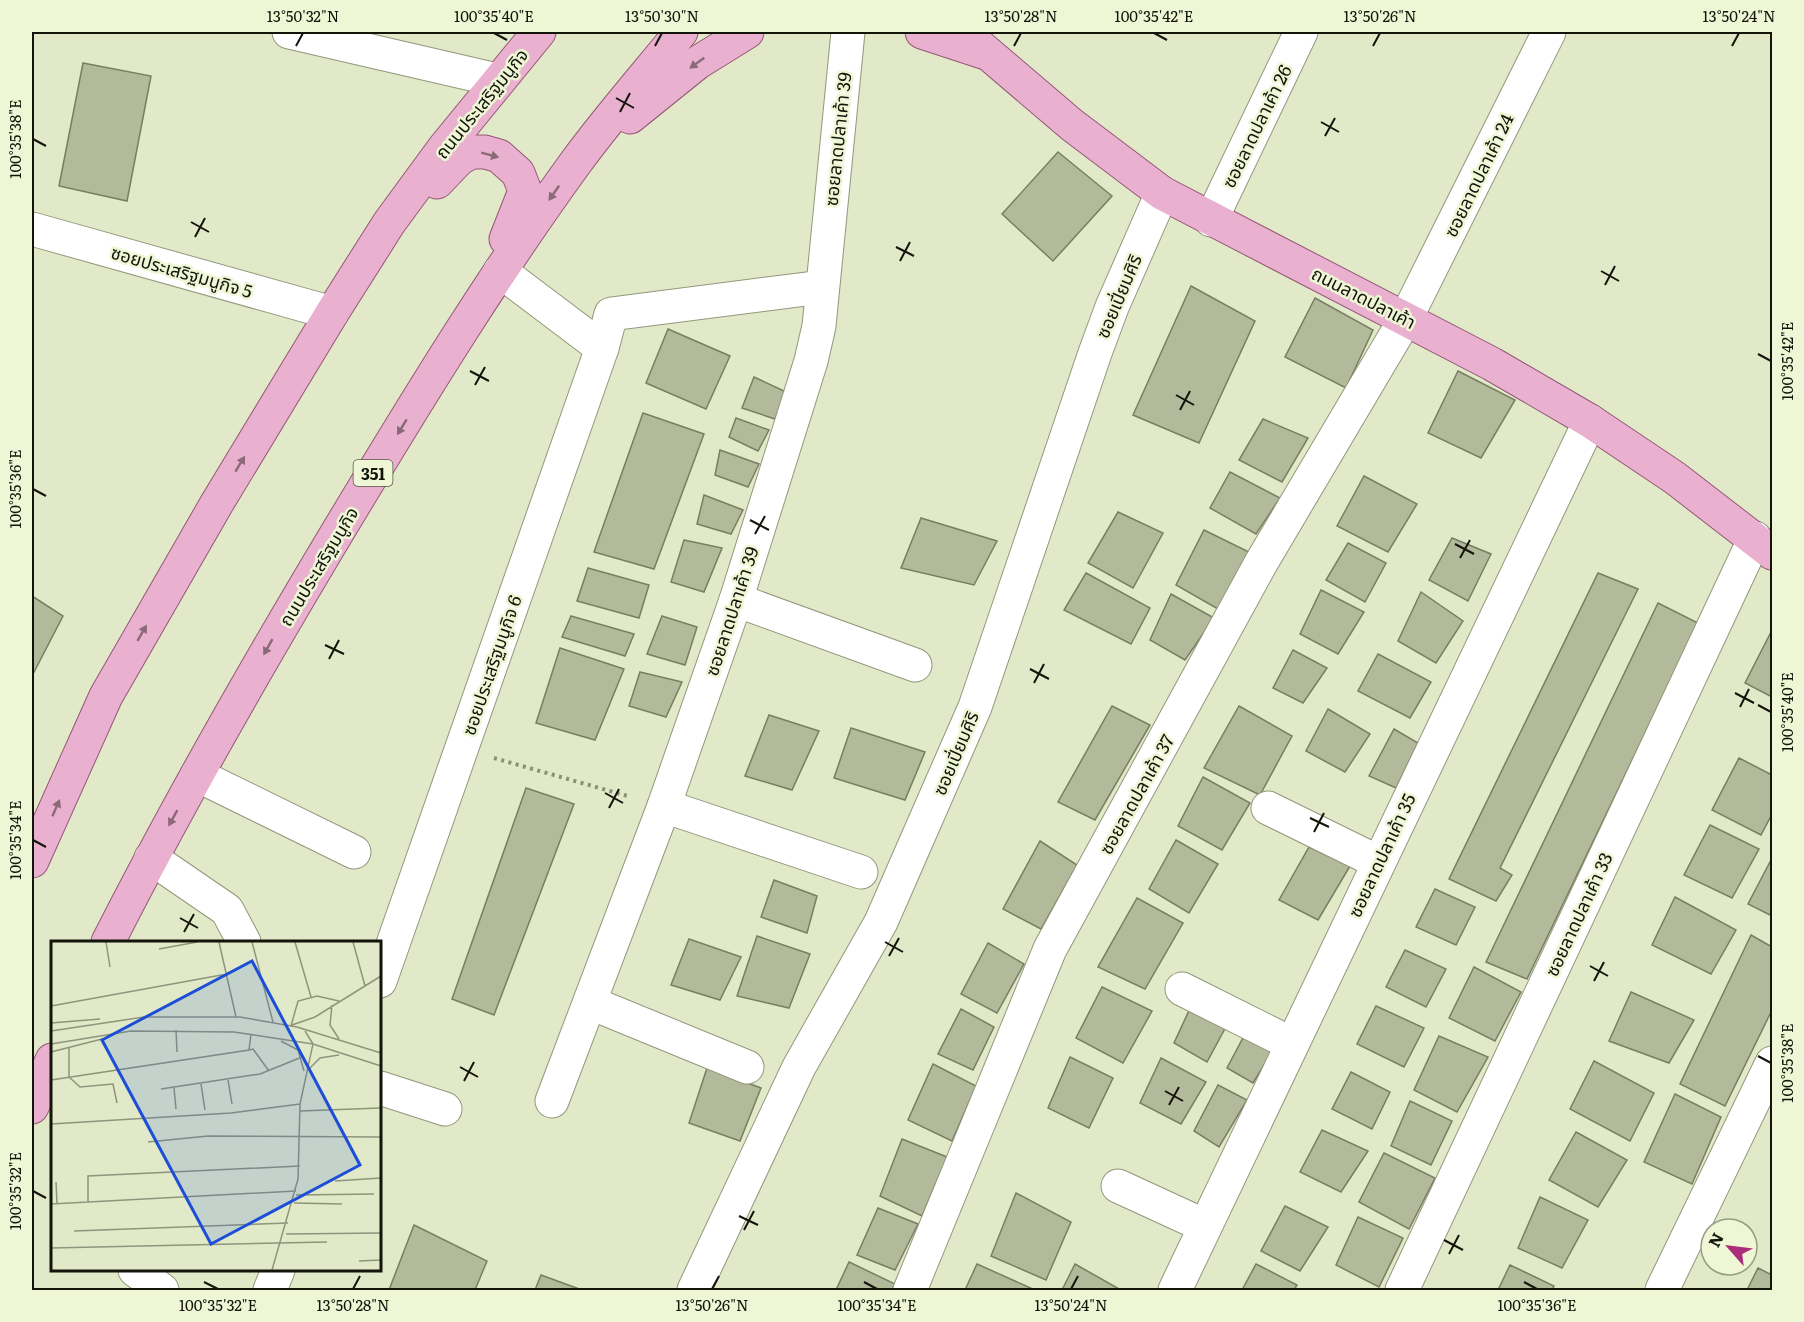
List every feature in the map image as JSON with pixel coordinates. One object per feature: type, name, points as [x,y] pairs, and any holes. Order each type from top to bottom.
[{"type":"main road","name":"ถนนประเสริฐมนูกิจ","points":[[32,861],[106,696],[217,502],[339,301],[389,223],[497,80],[539,32]]},
{"type":"main road","name":"ถนนประเสริฐมนูกิจ","points":[[109,941],[151,858],[273,639],[428,383],[500,271],[577,161],[681,32]]},
{"type":"main road","points":[[577,161],[697,63],[747,32]]},
{"type":"main road","points":[[922,32],[981,43]]},
{"type":"main road","name":"ถนนลาดปลาเค้า","points":[[963,32],[981,43],[1072,125],[1162,193],[1492,363],[1590,421],[1675,478],[1764,545]]},
{"type":"main road","points":[[339,301],[459,159],[471,152],[485,152],[499,156],[518,173],[525,191],[520,209],[499,254],[428,383]]},
{"type":"main road","points":[[41,1097],[51,1063]]},
{"type":"street","points":[[289,32],[497,80]]},
{"type":"street","name":"ซอยลาดปลาเค้า 39","points":[[552,1101],[664,806],[736,600],[811,361],[819,326],[848,32]]},
{"type":"street","name":"ซอยลาดปลาเค้า 26","points":[[1211,220],[1301,32]]},
{"type":"street","name":"ซอยลาดปลาเค้า 24","points":[[1406,318],[1549,32]]},
{"type":"street","name":"ซอยเปี่ยมศิริ","points":[[694,1290],[799,1067],[881,922],[975,707],[1108,316],[1162,193]]},
{"type":"street","name":"ซอยประเสริฐมนูกิจ 5","points":[[32,229],[339,301]]},
{"type":"street","points":[[500,271],[602,348]]},
{"type":"street","name":"ซอยประเสริฐมนูกิจ 6","points":[[381,978],[602,348],[611,314],[822,287]]},
{"type":"street","name":"ซอยลาดปลาเค้า 37","points":[[910,1290],[1050,949],[1261,563],[1406,318]]},
{"type":"street","name":"ซอยลาดปลาเค้า 35","points":[[1175,1290],[1590,421]]},
{"type":"street","name":"ซอยลาดปลาเค้า 33","points":[[1402,1290],[1764,545]]},
{"type":"street","points":[[736,600],[915,665]]},
{"type":"street","points":[[197,775],[354,852]]},
{"type":"street","points":[[664,806],[861,872]]},
{"type":"street","points":[[1268,808],[1378,862]]},
{"type":"street","points":[[151,858],[227,910],[243,941]]},
{"type":"street","points":[[1182,989],[1292,1044]]},
{"type":"street","points":[[591,1003],[747,1067]]},
{"type":"street","points":[[1662,1290],[1773,1063]]},
{"type":"street","points":[[381,1088],[445,1109]]},
{"type":"street","points":[[1118,1186],[1206,1226]]},
{"type":"street","points":[[138,1271],[162,1290]]},
{"type":"street","points":[[270,1290],[277,1271]]},
{"type":"path","points":[[462,749],[664,806]]},
{"type":"building","points":[[83,63],[151,76],[127,201],[59,186]]},
{"type":"building","points":[[1058,152],[1112,196],[1053,261],[1002,214]]},
{"type":"building","points":[[1191,286],[1255,321],[1199,443],[1133,415]]},
{"type":"building","points":[[1315,298],[1373,330],[1346,388],[1285,357]]},
{"type":"building","points":[[668,329],[730,356],[706,409],[646,383]]},
{"type":"building","points":[[1458,371],[1515,400],[1481,458],[1428,433]]},
{"type":"building","points":[[754,377],[786,392],[775,419],[742,408]]},
{"type":"building","points":[[643,413],[704,434],[654,569],[594,552]]},
{"type":"building","points":[[736,418],[769,430],[758,451],[729,437]]},
{"type":"building","points":[[1263,419],[1308,438],[1282,482],[1239,460]]},
{"type":"building","points":[[720,450],[759,464],[748,487],[715,475]]},
{"type":"building","points":[[1230,472],[1280,498],[1256,534],[1210,508]]},
{"type":"building","points":[[1364,476],[1417,504],[1388,552],[1337,526]]},
{"type":"building","points":[[704,495],[743,510],[731,534],[697,524]]},
{"type":"building","points":[[1118,512],[1163,533],[1133,588],[1088,563]]},
{"type":"building","points":[[921,518],[997,541],[974,585],[901,568]]},
{"type":"building","points":[[1204,530],[1251,553],[1218,609],[1176,585]]},
{"type":"building","points":[[1452,538],[1491,554],[1468,601],[1429,580]]},
{"type":"building","points":[[684,540],[722,548],[704,592],[671,582]]},
{"type":"building","points":[[1348,543],[1386,563],[1365,602],[1326,580]]},
{"type":"building","points":[[588,568],[649,585],[639,618],[577,601]]},
{"type":"building","points":[[1086,573],[1150,608],[1131,644],[1064,610]]},
{"type":"building","points":[[1598,573],[1638,589],[1500,868],[1512,875],[1496,901],[1449,879]]},
{"type":"building","points":[[1321,590],[1364,612],[1338,654],[1300,634]]},
{"type":"building","points":[[1421,592],[1463,621],[1436,663],[1398,641]]},
{"type":"building","points":[[1171,594],[1214,618],[1185,660],[1150,640]]},
{"type":"building","points":[[32,596],[63,616],[32,676]]},
{"type":"building","points":[[1658,603],[1698,623],[1527,979],[1486,962]]},
{"type":"building","points":[[571,616],[634,634],[625,656],[562,637]]},
{"type":"building","points":[[662,616],[697,627],[685,665],[647,654]]},
{"type":"building","points":[[1772,630],[1772,697],[1745,683]]},
{"type":"building","points":[[560,648],[624,669],[595,740],[536,723]]},
{"type":"building","points":[[1293,650],[1327,668],[1303,703],[1273,688]]},
{"type":"building","points":[[1378,654],[1431,682],[1410,718],[1358,691]]},
{"type":"building","points":[[640,672],[682,682],[666,717],[629,706]]},
{"type":"building","points":[[1112,706],[1150,725],[1095,820],[1058,802]]},
{"type":"building","points":[[1239,706],[1292,736],[1260,795],[1204,768]]},
{"type":"building","points":[[1328,709],[1370,734],[1345,772],[1306,751]]},
{"type":"building","points":[[769,715],[819,731],[792,790],[745,776]]},
{"type":"building","points":[[851,728],[925,752],[905,800],[834,778]]},
{"type":"building","points":[[1394,729],[1418,743],[1396,788],[1369,776]]},
{"type":"building","points":[[1739,758],[1772,775],[1772,814],[1761,835],[1712,810]]},
{"type":"building","points":[[1203,777],[1250,803],[1222,850],[1178,826]]},
{"type":"building","points":[[526,788],[574,804],[494,1015],[452,999]]},
{"type":"building","points":[[1710,825],[1759,849],[1732,898],[1684,875]]},
{"type":"building","points":[[1176,840],[1218,864],[1189,913],[1149,889]]},
{"type":"building","points":[[1040,841],[1077,865],[1041,929],[1003,909]]},
{"type":"building","points":[[1309,847],[1350,866],[1318,920],[1279,900]]},
{"type":"building","points":[[1772,858],[1772,916],[1748,904]]},
{"type":"building","points":[[774,880],[817,896],[807,933],[761,917]]},
{"type":"building","points":[[1435,889],[1475,907],[1456,945],[1416,927]]},
{"type":"building","points":[[1675,897],[1736,930],[1711,974],[1652,945]]},
{"type":"building","points":[[1137,898],[1183,923],[1145,989],[1098,967]]},
{"type":"building","points":[[1751,935],[1772,947],[1772,1010],[1725,1106],[1680,1084]]},
{"type":"building","points":[[757,936],[810,954],[789,1008],[737,996]]},
{"type":"building","points":[[689,939],[741,957],[720,1000],[671,985]]},
{"type":"building","points":[[988,943],[1024,964],[997,1013],[961,994]]},
{"type":"building","points":[[1405,950],[1446,969],[1426,1007],[1386,987]]},
{"type":"building","points":[[1474,967],[1521,992],[1495,1041],[1449,1018]]},
{"type":"building","points":[[1102,987],[1152,1011],[1123,1063],[1076,1038]]},
{"type":"building","points":[[1631,992],[1694,1020],[1669,1063],[1609,1041]]},
{"type":"building","points":[[1192,1004],[1228,1023],[1207,1062],[1174,1043]]},
{"type":"building","points":[[1376,1006],[1424,1028],[1404,1067],[1357,1044]]},
{"type":"building","points":[[961,1009],[994,1027],[973,1070],[938,1054]]},
{"type":"building","points":[[1245,1034],[1274,1049],[1253,1083],[1227,1068]]},
{"type":"building","points":[[1439,1036],[1488,1057],[1457,1112],[1414,1090]]},
{"type":"building","points":[[1070,1057],[1113,1078],[1089,1128],[1048,1108]]},
{"type":"building","points":[[1161,1058],[1206,1082],[1181,1124],[1140,1103]]},
{"type":"building","points":[[1594,1061],[1654,1093],[1630,1141],[1570,1109]]},
{"type":"building","points":[[933,1064],[976,1086],[952,1141],[908,1120]]},
{"type":"building","points":[[707,1068],[761,1088],[740,1141],[689,1123]]},
{"type":"building","points":[[1351,1072],[1390,1092],[1372,1129],[1332,1109]]},
{"type":"building","points":[[1218,1085],[1247,1100],[1219,1147],[1194,1131]]},
{"type":"building","points":[[1675,1094],[1721,1117],[1692,1184],[1644,1162]]},
{"type":"building","points":[[1410,1101],[1452,1121],[1431,1165],[1391,1146]]},
{"type":"building","points":[[1322,1130],[1368,1151],[1341,1192],[1300,1172]]},
{"type":"building","points":[[1576,1132],[1627,1160],[1598,1207],[1549,1180]]},
{"type":"building","points":[[902,1139],[947,1157],[922,1216],[880,1196]]},
{"type":"building","points":[[1384,1153],[1435,1178],[1409,1229],[1359,1202]]},
{"type":"building","points":[[1016,1193],[1071,1222],[1046,1280],[991,1256]]},
{"type":"building","points":[[1540,1197],[1588,1220],[1562,1268],[1518,1248]]},
{"type":"building","points":[[1285,1206],[1328,1227],[1300,1271],[1261,1251]]},
{"type":"building","points":[[878,1208],[918,1224],[895,1270],[857,1255]]},
{"type":"building","points":[[1358,1217],[1403,1238],[1379,1287],[1336,1265]]},
{"type":"building","points":[[414,1225],[487,1261],[475,1290],[389,1290]]},
{"type":"building","points":[[849,1262],[895,1284],[892,1290],[836,1290]]},
{"type":"building","points":[[977,1264],[1035,1290],[965,1290]]},
{"type":"building","points":[[1075,1264],[1121,1290],[1062,1290]]},
{"type":"building","points":[[1256,1264],[1297,1285],[1294,1290],[1242,1290]]},
{"type":"building","points":[[1510,1265],[1554,1286],[1552,1290],[1498,1290]]},
{"type":"building","points":[[1759,1268],[1772,1275],[1772,1290],[1747,1290],[1754,1277],[1759,1277]]},
{"type":"building","points":[[541,1275],[582,1290],[535,1290]]}]
